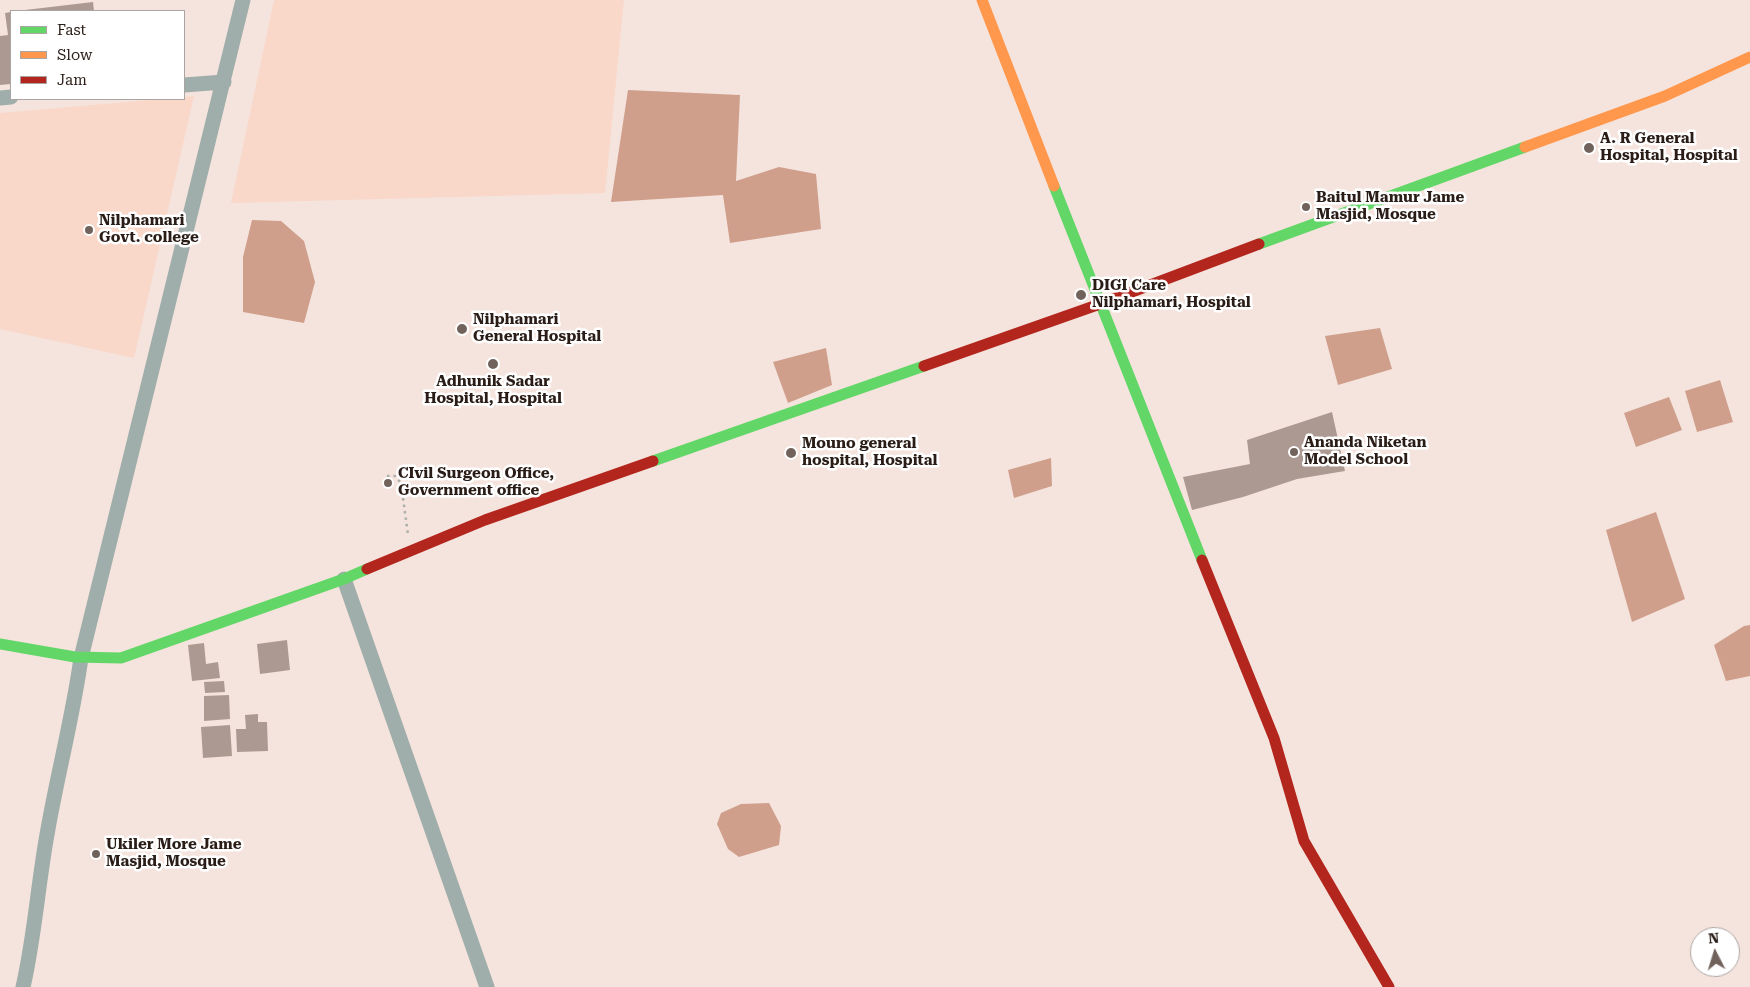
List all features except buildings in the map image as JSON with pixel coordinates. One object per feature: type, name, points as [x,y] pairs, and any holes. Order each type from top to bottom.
[{"type":"street","points":[[23,987],[31,952],[47,830],[75,698],[81,658],[243,0]]},
{"type":"street","points":[[982,0],[1100,304],[1274,738],[1304,841],[1389,987]]},
{"type":"street","points":[[0,644],[81,658],[121,658],[344,579],[485,520],[1100,304],[1252,246],[1665,96],[1750,57]]},
{"type":"street","points":[[185,85],[224,82]]},
{"type":"street","points":[[344,579],[486,987]]},
{"type":"path","points":[[387,476],[394,476],[401,483],[410,552]]},
{"type":"shaded area","points":[[274,0],[624,0],[605,193],[231,203]]},
{"type":"shaded area","points":[[628,90],[740,95],[736,181],[779,167],[816,174],[821,229],[730,243],[723,195],[611,202]]},
{"type":"shaded area","name":"Nilphamari Govt. college","points":[[194,96],[134,358],[0,329],[0,113],[150,100],[185,100],[185,97]]},
{"type":"shaded area","points":[[252,220],[281,221],[304,241],[315,282],[304,323],[243,312],[243,257]]},
{"type":"shaded area","points":[[1380,328],[1392,369],[1338,385],[1325,336]]},
{"type":"shaded area","points":[[826,348],[832,385],[788,403],[773,362]]},
{"type":"shaded area","points":[[1720,380],[1733,422],[1697,432],[1685,391]]},
{"type":"shaded area","points":[[1669,397],[1682,430],[1636,447],[1624,413]]},
{"type":"shaded area","points":[[1051,458],[1052,486],[1014,498],[1008,470]]},
{"type":"shaded area","points":[[1656,512],[1685,599],[1632,622],[1606,530]]},
{"type":"shaded area","points":[[1750,625],[1750,676],[1726,681],[1714,645],[1744,626]]},
{"type":"shaded area","points":[[769,803],[781,826],[779,845],[739,857],[728,849],[717,824],[721,813],[741,804]]},
{"type":"traffic: fast","points":[[1259,244],[1525,147]]},
{"type":"traffic: fast","points":[[1054,186],[1202,560]]},
{"type":"traffic: fast","points":[[653,461],[924,366]]},
{"type":"traffic: fast","points":[[0,644],[75,657],[121,658],[344,579],[367,569]]},
{"type":"traffic: slow","points":[[982,0],[1054,186]]},
{"type":"traffic: slow","points":[[1525,147],[1665,96],[1750,57]]},
{"type":"traffic: jam","points":[[924,366],[1100,304],[1259,244]]},
{"type":"traffic: jam","points":[[367,569],[485,520],[653,461]]},
{"type":"traffic: jam","points":[[1202,560],[1274,738],[1304,841],[1389,987]]},
{"type":"place","name":"A. R General Hospital, Hospital","points":[[1589,148]]},
{"type":"place","name":"Baitul Mamur Jame Masjid, Mosque","points":[[1306,207]]},
{"type":"place","name":"Nilphamari Govt. college","points":[[89,230]]},
{"type":"place","name":"DIGI Care Nilphamari, Hospital","points":[[1081,295]]},
{"type":"place","name":"Nilphamari General Hospital","points":[[462,329]]},
{"type":"place","name":"Adhunik Sadar Hospital, Hospital","points":[[493,364]]},
{"type":"place","name":"Ananda Niketan Model School","points":[[1294,452]]},
{"type":"place","name":"Mouno general hospital, Hospital","points":[[791,453]]},
{"type":"place","name":"CIvil Surgeon Office, Government office","points":[[388,483]]},
{"type":"place","name":"Ukiler More Jame Masjid, Mosque","points":[[96,854]]}]
